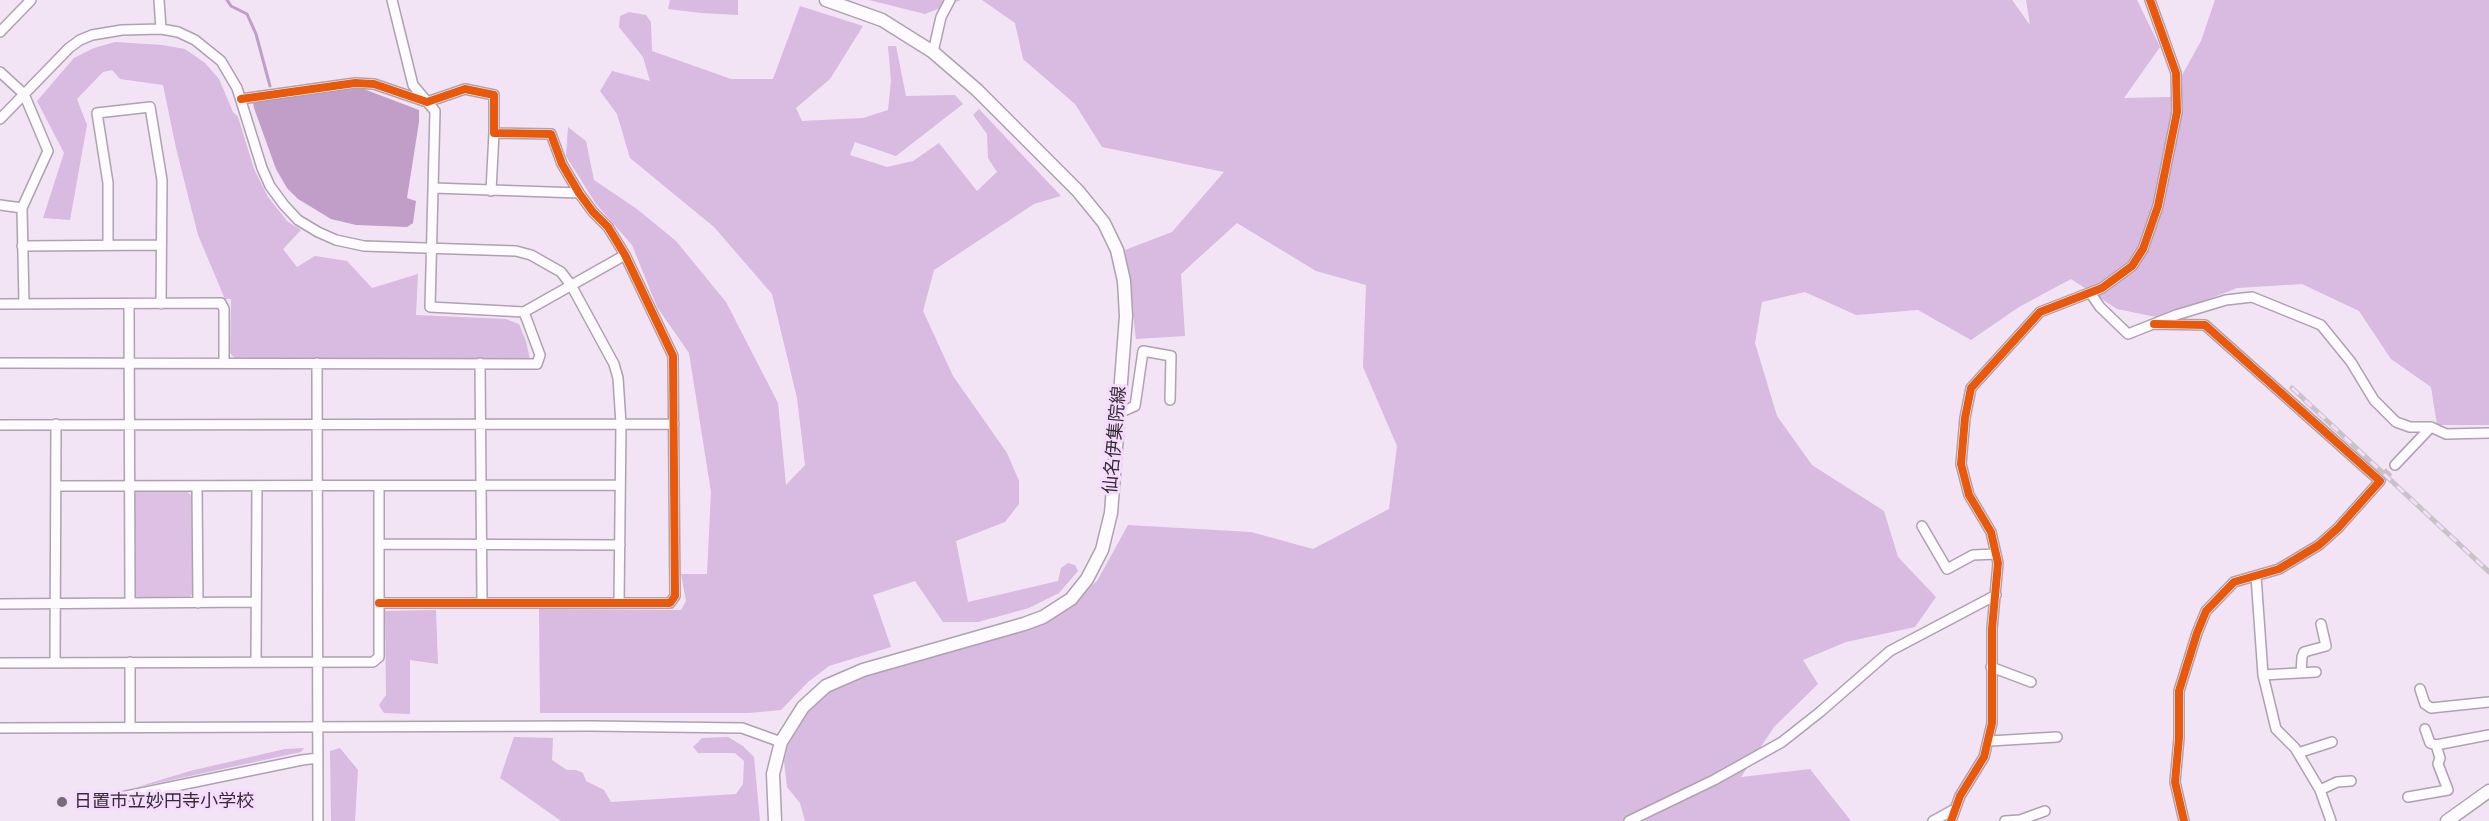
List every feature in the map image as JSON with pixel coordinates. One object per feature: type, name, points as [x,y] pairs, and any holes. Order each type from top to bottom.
[{"type":"main road","name":"仙名伊集院線","points":[[775,821],[772,774],[781,742],[803,707],[826,686],[863,670],[1024,624],[1059,608],[1071,599],[1096,564],[1107,531],[1119,413],[1126,299],[1122,264],[1111,235],[1096,212],[977,90],[933,52],[882,20],[826,0]]},
{"type":"main road","points":[[2447,821],[2489,791]]},
{"type":"street","points":[[0,32],[31,0]]},
{"type":"street","points":[[159,0],[160,29]]},
{"type":"street","points":[[392,0],[413,85],[435,111],[430,308],[524,312],[625,255]]},
{"type":"street","points":[[933,52],[941,17],[950,0]]},
{"type":"street","points":[[1951,821],[1953,810],[1984,757],[1992,723],[1992,628],[1998,563],[1991,532],[1969,495],[1960,464],[1971,388],[2040,312],[2091,294],[2118,278],[2132,266],[2143,249],[2158,206],[2176,112],[2176,73],[2150,0]]},
{"type":"street","points":[[0,120],[69,48],[80,40],[113,31],[160,29],[178,32],[195,40],[221,61],[237,88],[262,168],[270,186],[298,220],[318,232],[353,245],[516,251],[531,255],[561,272],[571,285],[614,364],[618,378],[621,424],[620,603]]},
{"type":"street","points":[[0,72],[24,94],[48,151],[22,208],[24,304]]},
{"type":"street","points":[[241,99],[355,83],[374,84],[427,102],[465,89],[494,95],[491,191]]},
{"type":"street","points":[[108,245],[108,183],[97,113],[150,106],[162,180],[161,304]]},
{"type":"street","points":[[379,603],[670,603],[675,596],[673,356],[625,255],[608,227],[579,193],[562,164],[551,134],[494,133]]},
{"type":"street","points":[[433,188],[579,193]]},
{"type":"street","points":[[0,205],[22,208]]},
{"type":"street","points":[[22,246],[160,245]]},
{"type":"street","points":[[2091,294],[2100,307],[2128,334],[2226,300],[2252,297],[2321,325],[2351,362],[2374,400],[2396,422],[2410,427],[2431,427],[2446,434],[2489,433]]},
{"type":"street","points":[[0,304],[221,303],[224,309],[224,363]]},
{"type":"street","points":[[129,305],[130,603]]},
{"type":"street","points":[[0,363],[537,364],[540,355],[524,312]]},
{"type":"street","points":[[2154,324],[2205,325],[2381,480],[2338,528],[2319,545],[2279,569],[2234,582],[2206,611],[2180,691],[2175,782],[2184,821]]},
{"type":"street","points":[[1119,413],[1135,406],[1143,351],[1171,356],[1170,400]]},
{"type":"street","points":[[317,363],[318,821]]},
{"type":"street","points":[[480,363],[482,603]]},
{"type":"street","points":[[55,662],[56,424]]},
{"type":"street","points":[[0,425],[674,424]]},
{"type":"street","points":[[2395,465],[2431,427]]},
{"type":"street","points":[[56,486],[620,485]]},
{"type":"street","points":[[197,486],[198,603]]},
{"type":"street","points":[[255,662],[256,486]]},
{"type":"street","points":[[0,663],[373,662],[379,657],[379,486]]},
{"type":"street","points":[[1922,526],[1947,569],[1973,555],[1996,554]]},
{"type":"street","points":[[379,544],[620,545]]},
{"type":"street","points":[[2256,576],[2263,675],[2276,729],[2298,753],[2320,790],[2331,821]]},
{"type":"street","points":[[1629,821],[1714,780],[1782,742],[1890,651],[1996,595]]},
{"type":"street","points":[[0,604],[256,602]]},
{"type":"street","points":[[2301,673],[2304,652],[2326,646],[2320,624]]},
{"type":"street","points":[[130,662],[130,727]]},
{"type":"street","points":[[1991,667],[2031,682]]},
{"type":"street","points":[[2263,675],[2316,672]]},
{"type":"street","points":[[2420,689],[2425,704],[2431,708],[2489,702]]},
{"type":"street","points":[[0,728],[318,729],[590,726],[742,728],[781,742]]},
{"type":"street","points":[[2426,729],[2430,743],[2436,745],[2489,735]]},
{"type":"street","points":[[1989,741],[2057,737]]},
{"type":"street","points":[[2298,753],[2332,742]]},
{"type":"street","points":[[2408,796],[2448,790],[2438,764],[2440,758],[2436,745]]},
{"type":"street","points":[[117,798],[318,759]]},
{"type":"street","points":[[2320,790],[2337,782],[2351,781]]},
{"type":"street","points":[[1933,821],[1953,810]]},
{"type":"street","points":[[2004,821],[2020,820],[2044,811]]},
{"type":"shaded area","points":[[670,0],[738,0],[738,15],[668,9]]},
{"type":"shaded area","points":[[869,0],[961,0],[925,14]]},
{"type":"shaded area","points":[[982,0],[2012,0],[2030,25],[2026,0],[2137,0],[2160,47],[2124,98],[2170,97],[2201,41],[2215,0],[2489,0],[2489,425],[2437,425],[2431,387],[2391,359],[2359,311],[2302,284],[2237,288],[2161,318],[2117,309],[2071,279],[2019,307],[1971,340],[1918,310],[1856,315],[1805,292],[1762,302],[1755,343],[1777,416],[1812,465],[1884,511],[1898,557],[1936,597],[1915,627],[1846,642],[1803,660],[1818,684],[1774,727],[1741,777],[1810,769],[1851,821],[805,821],[800,803],[787,787],[784,761],[790,736],[812,705],[840,684],[1021,632],[1054,617],[1097,581],[1128,525],[1251,532],[1313,549],[1389,509],[1397,446],[1363,367],[1366,285],[1316,271],[1237,223],[1181,274],[1185,336],[1136,339],[1125,250],[1172,232],[1224,172],[1102,147],[1075,104],[1023,59],[1015,23]]},
{"type":"shaded area","points":[[800,6],[863,26],[830,79],[796,108],[802,121],[863,118],[888,110],[891,81],[888,46],[896,46],[906,96],[955,95],[963,104],[896,156],[855,142],[850,155],[887,167],[913,161],[939,143],[977,191],[997,172],[988,158],[987,134],[973,115],[979,109],[1061,196],[1034,204],[934,270],[923,311],[953,376],[1007,453],[1019,481],[1019,504],[1005,522],[956,541],[968,602],[1058,581],[1061,568],[1068,563],[1075,565],[1078,571],[1059,593],[1029,608],[978,622],[943,622],[915,581],[873,595],[891,647],[829,666],[808,682],[781,710],[749,713],[540,713],[539,609],[681,610],[686,601],[681,574],[707,574],[711,492],[689,353],[657,307],[632,245],[596,204],[566,156],[568,127],[586,141],[594,180],[637,209],[676,241],[726,302],[778,403],[786,485],[805,465],[797,398],[772,294],[714,227],[630,158],[617,114],[600,91],[612,71],[650,81],[643,57],[619,27],[620,16],[629,12],[646,15],[651,22],[652,51],[731,79],[773,79]]},
{"type":"shaded area","points":[[115,42],[185,49],[205,63],[219,79],[233,112],[238,117],[254,169],[268,197],[287,221],[301,230],[283,249],[297,267],[315,256],[347,261],[372,288],[418,274],[416,315],[506,319],[519,324],[530,360],[235,358],[230,353],[231,299],[225,299],[198,235],[163,85],[120,79],[112,70],[103,72],[77,99],[87,125],[70,220],[43,218],[64,153],[37,101],[74,58],[94,48]]},
{"type":"shaded area","points":[[361,88],[419,110],[407,198],[416,201],[413,223],[407,227],[356,225],[331,219],[298,199],[287,188],[276,169],[253,102]]},
{"type":"shaded area","points":[[138,490],[185,490],[192,496],[193,593],[188,599],[139,599],[134,594],[134,495]]},
{"type":"shaded area","points":[[436,610],[438,664],[410,660],[410,714],[384,713],[379,705],[386,695],[385,611]]},
{"type":"shaded area","points":[[514,737],[553,738],[552,760],[567,770],[583,773],[586,781],[604,790],[611,802],[736,794],[743,784],[744,761],[735,753],[698,753],[693,747],[702,738],[728,737],[743,746],[754,757],[760,821],[561,821],[500,778]]},
{"type":"shaded area","points":[[304,748],[301,752],[134,788],[190,771],[285,749]]},
{"type":"shaded area","points":[[340,748],[358,770],[355,821],[331,821],[330,751]]},
{"type":"waterway","points":[[227,0],[231,6],[247,14],[256,34],[270,86]]},
{"type":"tunnel","points":[[2383,478],[2395,465]]},
{"type":"railway","points":[[2292,388],[2489,572]]},
{"type":"cycle path","points":[[1951,821],[1960,796],[1984,757],[1992,723],[1992,629],[1998,563],[1991,532],[1969,495],[1961,464],[1965,418],[1971,388],[2040,312],[2102,288],[2132,266],[2143,249],[2158,206],[2177,112],[2176,73],[2150,0]]},
{"type":"cycle path","points":[[241,99],[355,83],[374,84],[427,102],[465,89],[494,95],[494,133],[551,134],[562,164],[579,193],[608,227],[625,255],[673,356],[675,596],[670,603],[379,603]]},
{"type":"cycle path","points":[[2154,324],[2205,325],[2380,481],[2338,528],[2319,545],[2279,569],[2234,582],[2206,611],[2179,691],[2179,738],[2175,782],[2184,821]]},
{"type":"place","name":"日置市立妙円寺小学校","points":[[62,802]]}]
